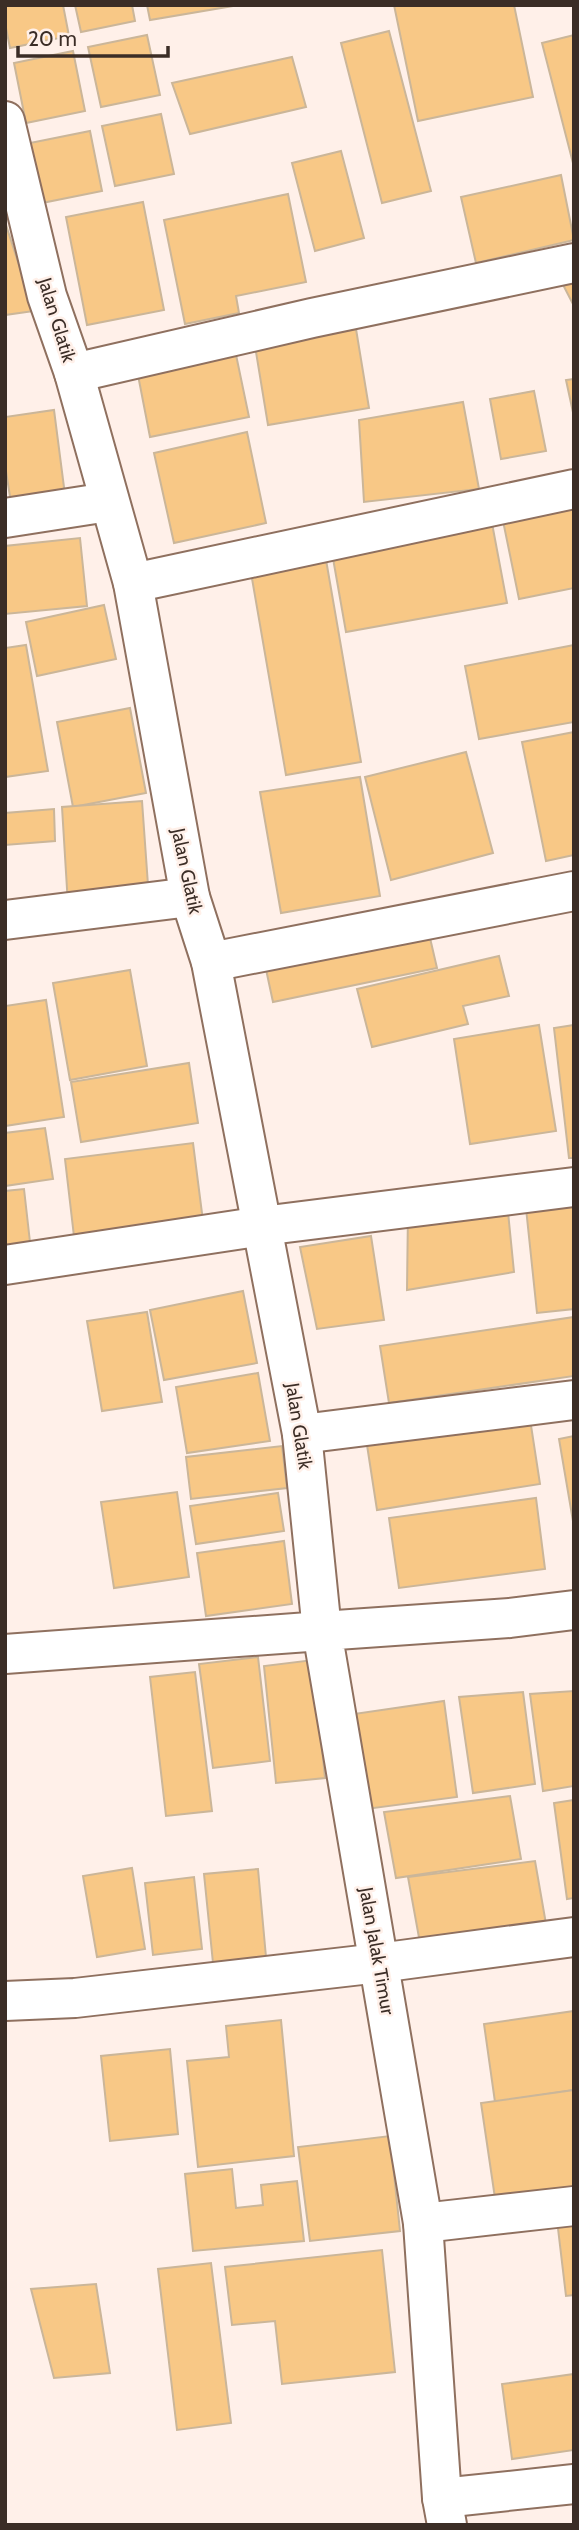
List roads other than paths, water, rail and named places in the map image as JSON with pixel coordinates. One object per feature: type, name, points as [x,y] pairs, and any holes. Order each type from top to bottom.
[{"type":"street","name":"Jalan Glatik","points":[[5,121],[47,296],[74,373],[108,502],[133,583],[190,897],[211,962],[302,1434],[322,1631]]},
{"type":"street","points":[[74,373],[312,318],[574,263]]},
{"type":"street","points":[[133,583],[574,489]]},
{"type":"street","points":[[5,518],[108,502]]},
{"type":"street","points":[[211,962],[574,891]]},
{"type":"street","points":[[5,920],[190,897]]},
{"type":"street","points":[[5,1265],[262,1226],[574,1187]]},
{"type":"street","points":[[302,1434],[574,1400]]},
{"type":"street","points":[[5,1654],[510,1618],[574,1610]]},
{"type":"street","name":"Jalan Jalak Timur","points":[[322,1631],[423,2223],[445,2511]]},
{"type":"street","points":[[5,2001],[75,1998],[379,1963],[574,1937]]},
{"type":"street","points":[[423,2223],[574,2206]]},
{"type":"street","points":[[445,2511],[574,2484]]}]
